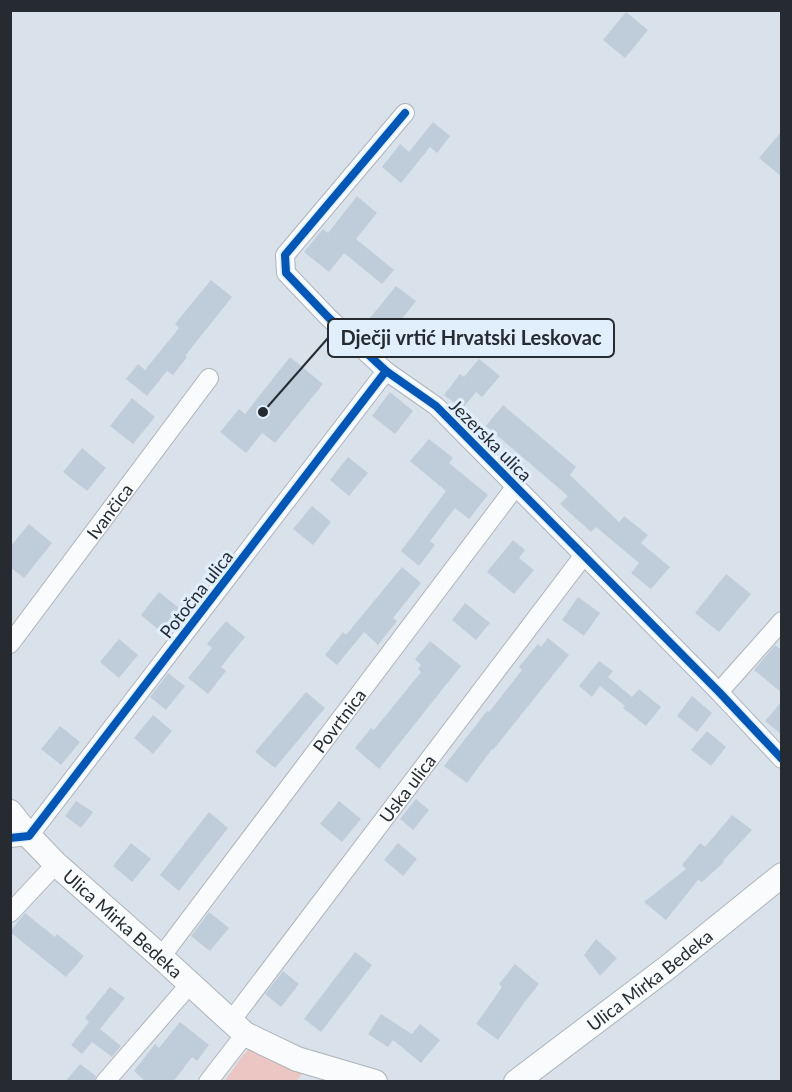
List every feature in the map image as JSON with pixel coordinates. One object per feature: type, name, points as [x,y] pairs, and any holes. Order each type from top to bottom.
[{"type":"main road","name":"Ulica Mirka Bedeka","points":[[10,812],[20,837],[56,864],[238,1028],[297,1059],[371,1081]]},
{"type":"main road","name":"Ulica Mirka Bedeka","points":[[516,1082],[668,967],[782,875]]},
{"type":"street","name":"Jezerska ulica","points":[[405,113],[285,255],[286,273],[386,371],[436,406],[719,692],[782,759]]},
{"type":"street","name":"Potočna ulica","points":[[20,837],[386,371]]},
{"type":"street","name":"Ivančica","points":[[10,644],[209,378]]},
{"type":"street","name":"Povrtnica","points":[[161,957],[516,486]]},
{"type":"street","name":"Uska ulica","points":[[208,1082],[238,1028],[584,555]]},
{"type":"street","points":[[719,692],[782,621]]},
{"type":"street","name":"Ulica Mirka Bedeka","points":[[10,913],[56,864]]},
{"type":"street","name":"Ulica Mirka Bedeka","points":[[105,1082],[190,984]]},
{"type":"shaded area","points":[[249,1049],[303,1072],[297,1081],[224,1082]]},
{"type":"building","points":[[626,12],[648,30],[625,58],[603,40]]},
{"type":"building","points":[[433,122],[450,136],[437,153],[430,147],[401,183],[382,167],[400,144],[409,152]]},
{"type":"building","points":[[782,131],[782,177],[759,158]]},
{"type":"building","points":[[357,196],[377,213],[356,239],[394,270],[382,284],[344,253],[329,272],[304,252],[323,229],[328,233]]},
{"type":"building","points":[[211,280],[232,297],[185,356],[187,357],[173,375],[167,371],[147,396],[126,379],[138,364],[145,370],[179,328],[175,324]]},
{"type":"building","points":[[396,286],[416,301],[390,334],[370,318]]},
{"type":"building","points":[[290,357],[323,384],[275,443],[262,433],[246,453],[220,432],[239,409],[245,414]]},
{"type":"building","points":[[479,359],[500,376],[482,397],[476,392],[462,409],[444,395],[460,374],[464,377]]},
{"type":"building","points":[[390,392],[413,411],[395,434],[372,416]]},
{"type":"building","points":[[132,398],[155,417],[133,444],[110,426]]},
{"type":"building","points":[[503,405],[576,467],[570,475],[619,522],[624,516],[648,535],[641,543],[670,567],[651,589],[631,573],[639,563],[596,527],[591,532],[560,504],[568,496],[486,426]]},
{"type":"building","points":[[429,439],[453,458],[449,463],[488,495],[469,519],[455,508],[430,541],[435,545],[419,566],[401,551],[446,491],[410,461]]},
{"type":"building","points":[[82,448],[106,468],[87,491],[63,472]]},
{"type":"building","points":[[348,457],[368,473],[349,496],[330,480]]},
{"type":"building","points":[[312,506],[331,522],[313,545],[293,529]]},
{"type":"building","points":[[29,524],[52,543],[24,578],[10,567],[10,547]]},
{"type":"building","points":[[513,540],[525,550],[519,558],[534,570],[514,594],[487,572]]},
{"type":"building","points":[[402,567],[421,583],[393,618],[397,621],[378,645],[364,632],[337,665],[325,655],[343,632],[346,635]]},
{"type":"building","points":[[726,574],[751,594],[719,632],[695,613]]},
{"type":"building","points":[[159,592],[179,608],[160,631],[141,615]]},
{"type":"building","points":[[578,597],[600,613],[584,636],[562,620]]},
{"type":"building","points":[[465,603],[490,623],[476,640],[452,620]]},
{"type":"building","points":[[226,621],[245,637],[221,667],[226,671],[208,694],[188,678],[212,648],[207,644]]},
{"type":"building","points":[[548,638],[569,655],[467,783],[444,766],[522,670],[519,667],[538,644],[541,647]]},
{"type":"building","points":[[119,639],[138,655],[119,678],[100,662]]},
{"type":"building","points":[[430,641],[461,666],[379,769],[355,748],[371,728],[374,730],[421,672],[418,669],[421,665],[415,659]]},
{"type":"building","points":[[775,645],[782,650],[782,693],[754,670]]},
{"type":"building","points":[[599,661],[613,671],[608,677],[632,697],[639,689],[661,707],[646,726],[600,686],[592,697],[579,686]]},
{"type":"building","points":[[168,673],[185,686],[166,710],[150,697]]},
{"type":"building","points":[[306,692],[325,708],[275,768],[255,752]]},
{"type":"building","points":[[692,696],[712,713],[697,732],[677,716]]},
{"type":"building","points":[[782,701],[782,735],[765,721]]},
{"type":"building","points":[[153,715],[172,731],[153,754],[134,738]]},
{"type":"building","points":[[60,726],[80,742],[61,765],[41,749]]},
{"type":"building","points":[[707,731],[726,747],[711,766],[691,750]]},
{"type":"building","points":[[416,799],[429,810],[413,830],[400,819]]},
{"type":"building","points":[[76,801],[93,812],[81,828],[65,816]]},
{"type":"building","points":[[339,801],[361,819],[342,842],[320,824]]},
{"type":"building","points":[[209,812],[228,828],[179,891],[160,875]]},
{"type":"building","points":[[732,815],[752,830],[724,862],[702,882],[698,880],[666,920],[644,902],[686,869],[682,865],[700,843],[705,847]]},
{"type":"building","points":[[131,843],[151,859],[132,882],[113,866]]},
{"type":"building","points":[[398,843],[417,859],[403,876],[384,860]]},
{"type":"building","points":[[209,912],[229,928],[210,951],[191,936]]},
{"type":"building","points":[[25,913],[55,937],[57,934],[84,956],[66,977],[10,932]]},
{"type":"building","points":[[596,939],[617,958],[600,976],[584,955]]},
{"type":"building","points":[[355,952],[372,965],[321,1032],[304,1019]]},
{"type":"building","points":[[515,964],[539,984],[498,1040],[476,1024],[502,987],[499,984]]},
{"type":"building","points":[[283,971],[299,984],[281,1007],[265,994]]},
{"type":"building","points":[[110,987],[125,998],[100,1029],[121,1046],[112,1057],[92,1042],[82,1054],[71,1045],[89,1022],[85,1018]]},
{"type":"building","points":[[381,1014],[412,1034],[420,1024],[440,1040],[421,1063],[393,1040],[388,1047],[368,1034]]},
{"type":"building","points":[[180,1022],[209,1045],[197,1061],[192,1057],[173,1082],[146,1082],[134,1071],[155,1044],[159,1048]]},
{"type":"building","points":[[80,1064],[96,1076],[94,1082],[65,1082]]},
{"type":"cycle path","points":[[405,113],[285,255],[286,273],[328,317],[386,371],[436,406],[719,692],[782,759]]},
{"type":"cycle path","points":[[10,838],[29,836],[386,371]]},
{"type":"place","name":"Dječji vrtić Hrvatski Leskovac","points":[[263,412]]}]
